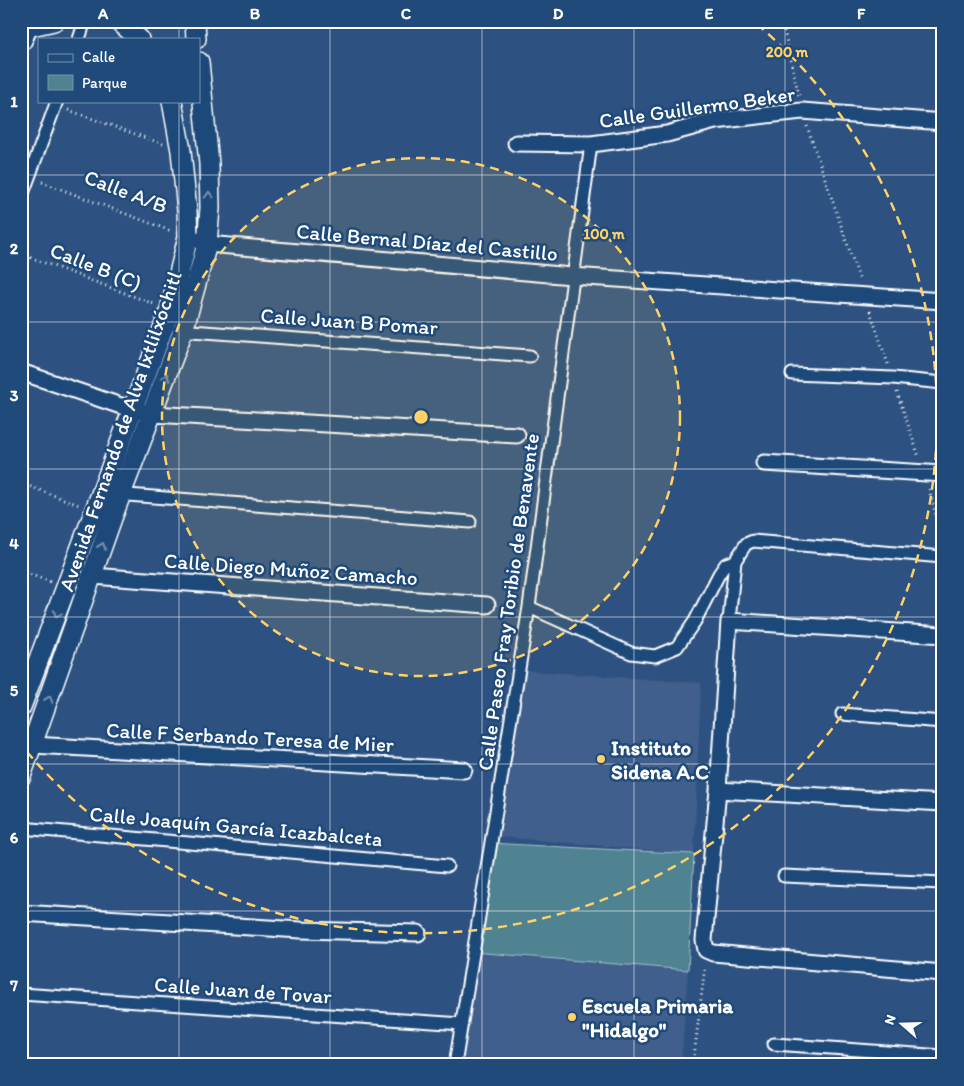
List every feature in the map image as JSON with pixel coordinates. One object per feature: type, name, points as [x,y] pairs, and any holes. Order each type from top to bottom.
[{"type":"street","points":[[79,38],[85,21]]},
{"type":"street","points":[[119,21],[138,38]]},
{"type":"street","points":[[195,21],[196,38]]},
{"type":"street","name":"Avenida Fernando de Alva Ixtlilxóchitl","points":[[21,776],[121,495],[183,331],[207,244],[210,208],[209,164],[200,72]]},
{"type":"street","name":"Avenida Fernando de Alva Ixtlilxóchitl","points":[[21,707],[170,310],[188,237],[181,151],[172,102]]},
{"type":"street","points":[[21,199],[56,103]]},
{"type":"street","name":"Calle Guillermo Beker","points":[[516,143],[590,144],[667,134],[715,121],[802,111],[943,122]]},
{"type":"street","name":"Calle Paseo Fray Toribio de Benavente","points":[[455,1065],[529,607],[590,144]]},
{"type":"street","name":"Calle A/B","points":[[188,237],[207,244]]},
{"type":"street","name":"Calle Bernal Díaz del Castillo","points":[[207,244],[572,276],[943,301]]},
{"type":"street","name":"Calle Juan B Pomar","points":[[164,328],[183,331],[530,356]]},
{"type":"street","points":[[21,372],[133,410],[152,414],[516,435]]},
{"type":"street","points":[[792,374],[892,378],[943,383]]},
{"type":"street","points":[[764,463],[943,474]]},
{"type":"street","points":[[101,493],[470,522]]},
{"type":"street","points":[[943,557],[753,541],[746,544],[735,561],[729,621],[718,790],[704,940],[713,952],[943,973]]},
{"type":"street","points":[[529,607],[631,652],[654,656],[677,647],[695,621],[719,574],[726,564],[735,561]]},
{"type":"street","name":"Calle Diego Muñoz Camacho","points":[[92,576],[487,605]]},
{"type":"street","points":[[729,621],[943,635]]},
{"type":"street","points":[[842,714],[943,722]]},
{"type":"street","name":"Calle F Serbando Teresa de Mier","points":[[33,745],[464,770]]},
{"type":"street","points":[[718,790],[943,803]]},
{"type":"street","name":"Calle Joaquín García Icazbalceta","points":[[21,828],[447,866]]},
{"type":"street","points":[[784,876],[943,883]]},
{"type":"street","points":[[21,913],[301,930],[418,933]]},
{"type":"street","name":"Calle Juan de Tovar","points":[[21,994],[462,1024]]},
{"type":"street","points":[[774,1044],[943,1056]]},
{"type":"path","points":[[56,103],[181,151]]},
{"type":"path","name":"Calle A/B","points":[[29,178],[188,237]]},
{"type":"path","name":"Calle B (C)","points":[[21,254],[170,310]]},
{"type":"path","points":[[21,483],[94,511]]},
{"type":"path","points":[[21,571],[66,588]]},
{"type":"path","points":[[693,1065],[713,952]]},
{"type":"shaded area","name":"Instituto Sidena A.C","points":[[520,670],[701,683],[694,854],[492,836]]},
{"type":"shaded area","name":"Escuela Primaria \"Hidalgo\"","points":[[473,952],[688,970],[681,1065],[452,1065]]},
{"type":"green space","points":[[489,843],[694,854],[688,970],[473,952]]},
{"type":"place","name":"Instituto Sidena A.C","points":[[601,759]]},
{"type":"place","name":"Escuela Primaria \"Hidalgo\"","points":[[572,1017]]}]
